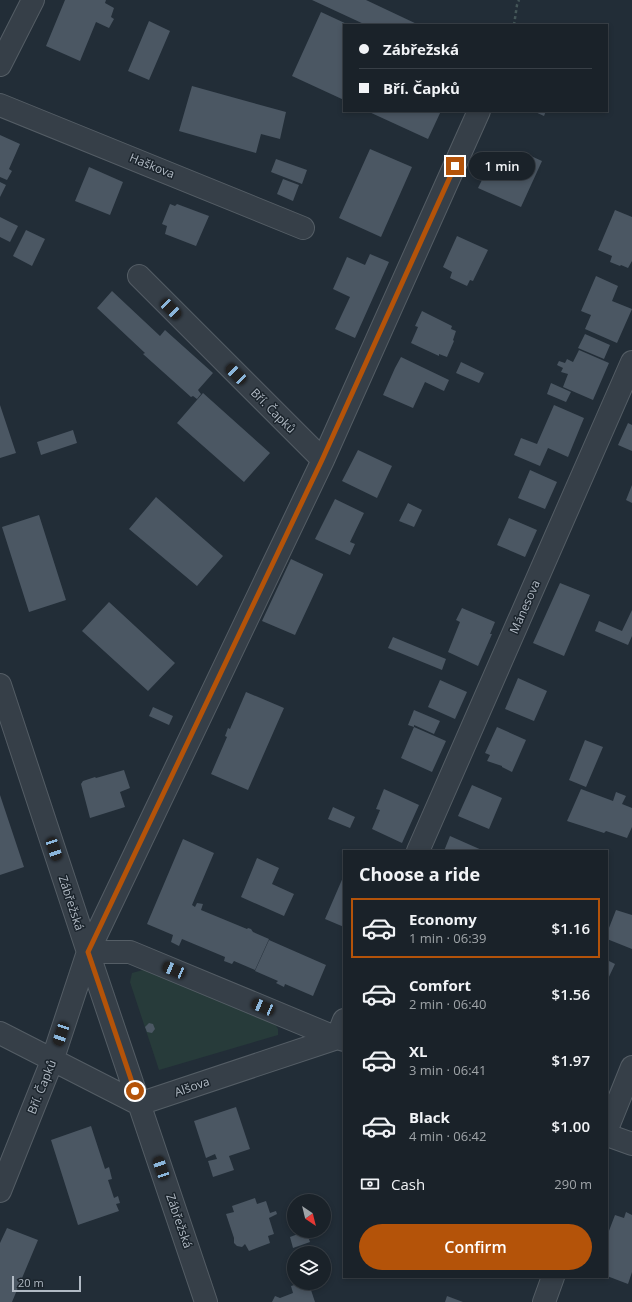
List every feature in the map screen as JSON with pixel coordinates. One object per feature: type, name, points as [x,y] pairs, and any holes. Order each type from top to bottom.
[{"type":"street","points":[[0,65],[33,0]]},
{"type":"street","name":"Haškova","points":[[0,105],[303,228]]},
{"type":"street","name":"Bří. Čapků","points":[[0,1191],[52,1061],[88,952],[322,460],[479,112]]},
{"type":"street","name":"Bří. Čapků","points":[[139,276],[322,460]]},
{"type":"street","name":"Mánesova","points":[[418,850],[632,362]]},
{"type":"street","name":"Zábřežská","points":[[0,686],[206,1302]]},
{"type":"street","name":"Alšova","points":[[88,952],[130,952],[342,1033]]},
{"type":"street","name":"Alšova","points":[[139,1104],[342,1033]]},
{"type":"street","points":[[0,1034],[139,1104]]},
{"type":"street","points":[[608,1127],[632,1067]]},
{"type":"street","points":[[608,1136],[632,1144]]},
{"type":"street","points":[[544,1302],[553,1278]]},
{"type":"path","points":[[514,24],[519,0]]},
{"type":"green space","points":[[150,968],[273,1021],[278,1029],[278,1035],[159,1070],[130,982],[132,973]]},
{"type":"building","points":[[65,0],[106,0],[105,3],[114,8],[111,17],[114,19],[109,28],[96,22],[80,61],[46,46]]},
{"type":"building","points":[[312,0],[366,0],[417,24],[364,24]]},
{"type":"building","points":[[321,12],[347,24],[343,24],[343,100],[292,76]]},
{"type":"building","points":[[149,21],[170,31],[149,80],[128,71]]},
{"type":"building","points":[[192,86],[286,112],[280,139],[261,134],[256,153],[179,131]]},
{"type":"building","points":[[369,112],[441,112],[428,139]]},
{"type":"building","points":[[535,112],[546,112],[544,116]]},
{"type":"building","points":[[0,135],[20,144],[9,169],[12,171],[7,180],[0,177]]},
{"type":"building","points":[[370,149],[412,167],[381,237],[339,218]]},
{"type":"building","points":[[520,151],[542,161],[521,207],[478,188],[495,154],[515,162]]},
{"type":"building","points":[[276,159],[307,170],[302,184],[271,172]]},
{"type":"building","points":[[89,167],[123,182],[110,215],[75,201]]},
{"type":"building","points":[[283,179],[299,185],[293,201],[277,194]]},
{"type":"building","points":[[0,182],[6,185],[0,197]]},
{"type":"building","points":[[170,204],[175,206],[177,204],[209,216],[196,246],[165,234],[167,226],[162,224]]},
{"type":"building","points":[[615,210],[632,217],[632,261],[628,268],[610,262],[612,256],[598,250]]},
{"type":"building","points":[[0,217],[18,226],[10,242],[0,237]]},
{"type":"building","points":[[26,230],[45,239],[32,266],[13,256]]},
{"type":"building","points":[[457,236],[488,250],[473,281],[470,280],[467,286],[450,278],[452,272],[443,267]]},
{"type":"building","points":[[370,254],[389,262],[355,338],[335,329],[350,297],[333,289],[347,257],[365,265]]},
{"type":"building","points":[[596,276],[618,286],[612,301],[632,309],[617,343],[585,329],[591,315],[581,311]]},
{"type":"building","points":[[112,291],[160,336],[165,330],[213,373],[198,390],[201,394],[197,399],[193,396],[191,397],[143,354],[145,353],[97,308]]},
{"type":"building","points":[[422,311],[452,326],[451,329],[456,331],[454,341],[447,357],[439,354],[439,356],[411,343],[418,327],[415,326]]},
{"type":"building","points":[[585,334],[610,345],[604,359],[578,348]]},
{"type":"building","points":[[579,350],[609,363],[593,400],[563,387],[568,374],[561,372],[563,368],[557,365],[559,361],[565,363],[567,359],[573,362]]},
{"type":"building","points":[[401,357],[449,380],[444,391],[425,382],[413,408],[383,395]]},
{"type":"building","points":[[461,362],[484,373],[479,383],[456,373]]},
{"type":"building","points":[[551,383],[571,392],[566,402],[547,394]]},
{"type":"building","points":[[203,393],[270,453],[244,482],[177,423]]},
{"type":"building","points":[[0,405],[16,453],[0,458]]},
{"type":"building","points":[[554,405],[584,418],[568,457],[548,448],[540,466],[514,455],[521,438],[537,444]]},
{"type":"building","points":[[628,423],[632,425],[632,451],[618,445]]},
{"type":"building","points":[[73,430],[77,443],[41,455],[37,442]]},
{"type":"building","points":[[358,450],[392,466],[377,498],[342,481]]},
{"type":"building","points":[[530,470],[557,482],[545,509],[518,498]]},
{"type":"building","points":[[632,485],[632,503],[626,500]]},
{"type":"building","points":[[156,497],[223,556],[197,586],[129,529]]},
{"type":"building","points":[[335,499],[364,513],[350,542],[355,544],[350,555],[315,539]]},
{"type":"building","points":[[408,503],[422,510],[414,527],[399,521]]},
{"type":"building","points":[[39,515],[66,600],[29,612],[2,527]]},
{"type":"building","points":[[509,518],[537,530],[525,557],[497,545]]},
{"type":"building","points":[[291,559],[323,574],[295,635],[262,621]]},
{"type":"building","points":[[560,583],[590,595],[564,656],[533,643]]},
{"type":"building","points":[[109,602],[175,663],[148,691],[82,631]]},
{"type":"building","points":[[462,608],[495,622],[490,634],[492,634],[478,666],[448,652],[460,622],[456,620]]},
{"type":"building","points":[[632,610],[632,636],[628,645],[595,631],[599,621],[622,631]]},
{"type":"building","points":[[393,637],[446,659],[442,670],[388,648]]},
{"type":"building","points":[[518,678],[547,691],[534,721],[505,709]]},
{"type":"building","points":[[440,680],[467,692],[455,719],[428,707]]},
{"type":"building","points":[[246,692],[284,708],[248,790],[211,774],[227,737],[225,736],[228,728],[230,729]]},
{"type":"building","points":[[153,707],[173,716],[169,725],[149,716]]},
{"type":"building","points":[[414,710],[440,721],[434,734],[414,725],[414,727],[408,725]]},
{"type":"building","points":[[414,727],[446,741],[432,772],[401,758]]},
{"type":"building","points":[[497,727],[526,740],[512,772],[502,766],[487,761],[490,755],[485,753]]},
{"type":"building","points":[[585,740],[603,747],[586,787],[569,780]]},
{"type":"building","points":[[124,770],[130,788],[120,792],[125,807],[90,818],[81,784],[83,781]]},
{"type":"building","points":[[472,785],[502,798],[489,829],[458,816]]},
{"type":"building","points":[[384,789],[419,805],[402,843],[372,829],[380,810],[376,809]]},
{"type":"building","points":[[581,789],[613,801],[616,792],[626,796],[622,804],[632,808],[632,827],[627,838],[606,831],[604,833],[567,821]]},
{"type":"building","points":[[0,795],[24,867],[0,875]]},
{"type":"building","points":[[333,807],[355,817],[350,828],[328,819]]},
{"type":"building","points":[[450,836],[482,850],[444,850]]},
{"type":"building","points":[[183,839],[214,853],[192,905],[195,907],[197,903],[203,904],[201,910],[247,929],[251,929],[253,932],[269,939],[255,970],[234,961],[232,964],[224,961],[225,957],[182,939],[179,946],[171,942],[173,935],[147,924]]},
{"type":"building","points":[[257,858],[279,868],[272,884],[294,894],[284,916],[241,897]]},
{"type":"building","points":[[343,877],[343,927],[325,919]]},
{"type":"building","points":[[616,910],[632,915],[632,949],[608,939],[608,930]]},
{"type":"building","points":[[269,940],[326,965],[313,996],[285,984],[284,987],[276,983],[278,981],[255,971]]},
{"type":"building","points":[[608,960],[615,964],[608,979]]},
{"type":"building","points":[[149,1023],[153,1024],[155,1029],[152,1033],[147,1032],[145,1027]]},
{"type":"building","points":[[236,1107],[250,1149],[229,1156],[234,1170],[213,1177],[208,1161],[217,1159],[215,1154],[206,1158],[194,1121]]},
{"type":"building","points":[[91,1126],[105,1169],[109,1167],[112,1179],[108,1180],[114,1198],[118,1196],[120,1203],[116,1204],[119,1211],[78,1225],[51,1140]]},
{"type":"building","points":[[255,1198],[257,1204],[266,1201],[270,1213],[276,1211],[277,1214],[269,1218],[274,1234],[268,1236],[270,1243],[249,1251],[245,1244],[242,1247],[237,1246],[234,1243],[234,1238],[226,1214],[234,1212],[232,1206]]},
{"type":"building","points":[[626,1212],[632,1215],[632,1272],[628,1284],[608,1276],[608,1233],[615,1215],[624,1218]]},
{"type":"building","points":[[7,1228],[38,1240],[12,1302],[0,1302],[0,1243]]},
{"type":"building","points":[[290,1238],[309,1238],[310,1242],[299,1246],[292,1246]]},
{"type":"building","points":[[292,1290],[311,1290],[315,1302],[272,1302],[275,1296],[280,1298],[293,1293]]},
{"type":"building","points":[[447,1296],[463,1302],[445,1302]]},
{"type":"route","points":[[135,1091],[88,952],[322,460],[455,166]]}]
